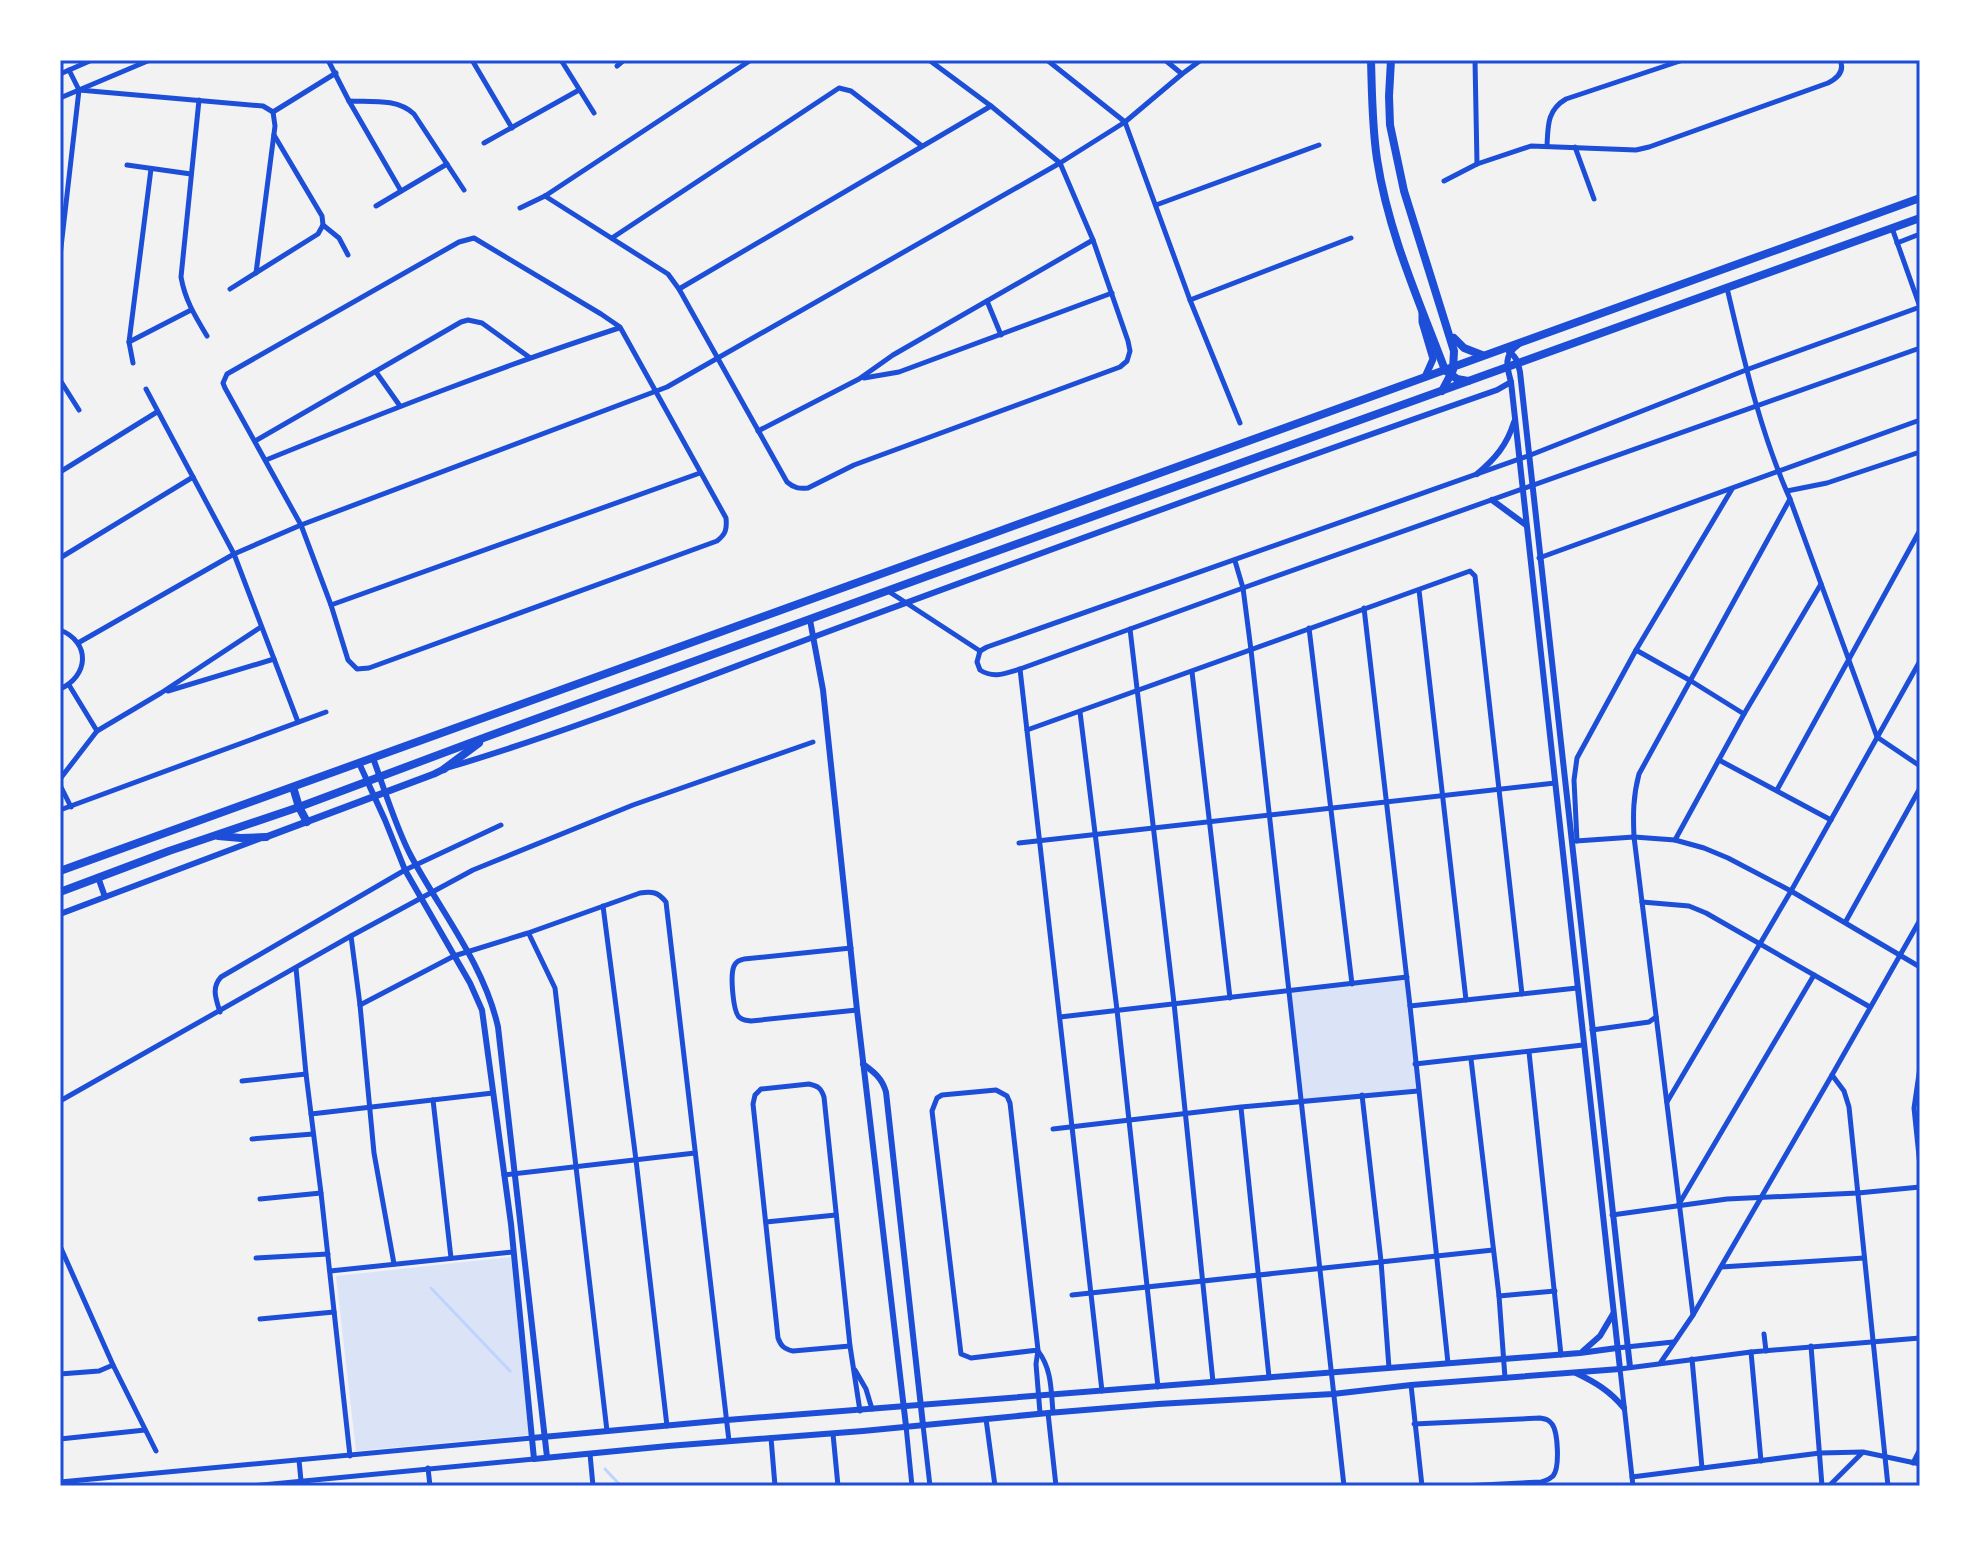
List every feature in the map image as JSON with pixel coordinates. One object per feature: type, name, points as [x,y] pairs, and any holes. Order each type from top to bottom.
[{"type":"main road","points":[[1371,60],[1373,130],[1391,222],[1422,310],[1450,371],[1470,381]]},
{"type":"main road","points":[[1391,60],[1390,125],[1404,191],[1454,351],[1441,391]]},
{"type":"main road","points":[[60,871],[918,559],[1408,383],[1450,371],[1485,355],[1920,198]]},
{"type":"main road","points":[[60,892],[1920,218]]},
{"type":"main road","points":[[1422,310],[1422,322],[1433,359],[1425,377]]},
{"type":"main road","points":[[1448,331],[1464,348],[1485,355]]},
{"type":"main road","points":[[1521,362],[1517,354],[1522,342]]},
{"type":"main road","points":[[1408,383],[1419,387],[1418,397],[1413,401]]},
{"type":"main road","points":[[918,559],[925,577]]},
{"type":"main road","points":[[213,836],[266,837],[434,774],[486,737]]},
{"type":"main road","points":[[293,787],[307,822]]},
{"type":"street","points":[[60,74],[92,60]]},
{"type":"street","points":[[60,98],[150,60]]},
{"type":"street","points":[[328,60],[401,191]]},
{"type":"street","points":[[472,60],[512,128]]},
{"type":"street","points":[[561,60],[594,113]]},
{"type":"street","points":[[617,66],[624,60]]},
{"type":"street","points":[[520,208],[545,196],[751,60]]},
{"type":"street","points":[[545,196],[668,274],[787,482],[793,487],[808,488],[854,465],[1120,367],[1127,361],[1130,351],[1093,240],[1060,163],[929,60]]},
{"type":"street","points":[[1047,60],[1125,122],[1190,300],[1240,423]]},
{"type":"street","points":[[1165,60],[1182,74]]},
{"type":"street","points":[[78,643],[234,554],[301,525],[655,393],[1060,163],[1125,122],[1201,60]]},
{"type":"street","points":[[1475,60],[1477,164]]},
{"type":"street","points":[[1547,146],[1548,123],[1557,104],[1683,60]]},
{"type":"street","points":[[1444,181],[1477,164],[1531,146],[1636,150],[1649,147],[1828,83],[1841,73],[1840,60]]},
{"type":"street","points":[[60,256],[79,90],[69,70]]},
{"type":"street","points":[[273,112],[336,73]]},
{"type":"street","points":[[612,238],[839,88],[851,91],[922,146]]},
{"type":"street","points":[[79,90],[263,106],[273,112],[274,135],[256,273]]},
{"type":"street","points":[[484,143],[579,90]]},
{"type":"street","points":[[199,100],[181,277],[191,310],[207,336]]},
{"type":"street","points":[[349,101],[393,103],[408,109],[464,190]]},
{"type":"street","points":[[679,289],[991,106]]},
{"type":"street","points":[[230,289],[318,234],[323,225],[322,216],[274,135]]},
{"type":"street","points":[[1156,205],[1319,145]]},
{"type":"street","points":[[1575,147],[1594,199]]},
{"type":"street","points":[[376,206],[447,164]]},
{"type":"street","points":[[127,165],[191,174]]},
{"type":"street","points":[[133,363],[129,342],[151,169]]},
{"type":"street","points":[[323,225],[339,238],[348,255]]},
{"type":"street","points":[[1892,228],[1920,307],[1746,370],[1528,456],[987,647],[980,651],[977,662],[980,670],[987,675],[995,676],[1020,669],[1920,348]]},
{"type":"street","points":[[1897,243],[1920,234]]},
{"type":"street","points":[[474,238],[620,327],[726,518],[724,536],[364,670],[352,666],[301,525],[225,388],[223,383],[227,374],[459,242],[474,238]]},
{"type":"street","points":[[1190,300],[1351,238]]},
{"type":"street","points":[[758,431],[859,379],[893,355],[1093,240]]},
{"type":"street","points":[[1727,287],[1746,370],[1778,472],[1877,737],[1920,766]]},
{"type":"street","points":[[859,379],[899,372],[1112,293]]},
{"type":"street","points":[[987,301],[1001,335]]},
{"type":"street","points":[[129,342],[191,310]]},
{"type":"street","points":[[255,441],[461,322],[482,323],[529,357]]},
{"type":"street","points":[[266,460],[529,357],[620,327]]},
{"type":"street","points":[[1522,342],[1509,352],[1507,367],[1633,1486]]},
{"type":"street","points":[[1497,351],[1509,352],[1521,362],[1531,487],[1574,842],[1630,1367]]},
{"type":"street","points":[[376,372],[400,406]]},
{"type":"street","points":[[444,769],[685,686],[1497,390],[1511,382]]},
{"type":"street","points":[[60,383],[79,410]]},
{"type":"street","points":[[146,389],[234,554],[298,722]]},
{"type":"street","points":[[60,472],[157,412]]},
{"type":"street","points":[[1477,474],[1499,453],[1510,436],[1515,418]]},
{"type":"street","points":[[1539,558],[1920,420]]},
{"type":"street","points":[[1787,491],[1827,483],[1920,452]]},
{"type":"street","points":[[331,605],[700,473]]},
{"type":"street","points":[[60,558],[193,477]]},
{"type":"street","points":[[1574,842],[1577,758],[1636,650],[1732,488]]},
{"type":"street","points":[[1693,1315],[1634,837],[1634,791],[1639,774],[1790,499]]},
{"type":"street","points":[[1492,500],[1526,525]]},
{"type":"street","points":[[1777,790],[1920,530]]},
{"type":"street","points":[[1235,561],[1243,588],[1251,650],[1344,1486]]},
{"type":"street","points":[[1027,730],[1467,571],[1474,573],[1522,994]]},
{"type":"street","points":[[1675,840],[1744,714],[1821,584]]},
{"type":"street","points":[[1419,590],[1466,1000]]},
{"type":"street","points":[[888,591],[980,651]]},
{"type":"street","points":[[1364,608],[1448,1363]]},
{"type":"street","points":[[810,620],[823,690],[912,1486]]},
{"type":"street","points":[[71,807],[60,782],[97,731],[261,627]]},
{"type":"street","points":[[1309,628],[1352,984]]},
{"type":"street","points":[[1130,629],[1174,1003],[1213,1382]]},
{"type":"street","points":[[60,630],[72,636],[82,651],[81,670],[69,685],[60,689]]},
{"type":"street","points":[[1636,650],[1744,714]]},
{"type":"street","points":[[161,693],[274,659]]},
{"type":"street","points":[[1667,1102],[1791,891],[1920,661]]},
{"type":"street","points":[[1020,669],[1102,1391]]},
{"type":"street","points":[[1192,672],[1230,998]]},
{"type":"street","points":[[69,685],[97,731]]},
{"type":"street","points":[[60,810],[326,712]]},
{"type":"street","points":[[1080,712],[1117,1010],[1158,1387]]},
{"type":"street","points":[[60,1101],[473,870],[619,810],[813,742]]},
{"type":"street","points":[[373,758],[405,843],[468,953],[494,1008],[547,1457]]},
{"type":"street","points":[[1719,760],[1831,820]]},
{"type":"street","points":[[359,763],[405,870],[470,983],[482,1010],[513,1252],[534,1459]]},
{"type":"street","points":[[1019,843],[1555,783]]},
{"type":"street","points":[[1846,921],[1920,788]]},
{"type":"street","points":[[220,1012],[215,988],[221,977],[405,870],[501,825]]},
{"type":"street","points":[[60,914],[266,837]]},
{"type":"street","points":[[1574,842],[1634,837],[1675,840],[1728,858],[1846,921],[1920,967]]},
{"type":"street","points":[[98,877],[105,897]]},
{"type":"street","points":[[360,1005],[454,956],[640,893],[650,891],[659,894],[666,902],[729,1441]]},
{"type":"street","points":[[1642,902],[1689,906],[1870,1007]]},
{"type":"street","points":[[603,906],[667,1426]]},
{"type":"street","points":[[1661,1362],[1693,1315],[1920,920]]},
{"type":"street","points":[[528,933],[555,988],[607,1431]]},
{"type":"street","points":[[351,936],[374,1153],[394,1264]]},
{"type":"street","points":[[851,948],[738,961],[732,976],[735,1009],[738,1017],[751,1021],[857,1010]]},
{"type":"street","points":[[296,967],[350,1456]]},
{"type":"street","points":[[1679,1205],[1814,975]]},
{"type":"street","points":[[1060,1017],[1407,977]]},
{"type":"street","points":[[1410,1006],[1577,988]]},
{"type":"street","points":[[1592,1030],[1649,1022],[1656,1017]]},
{"type":"street","points":[[1415,1064],[1583,1045]]},
{"type":"street","points":[[1529,1052],[1561,1355]]},
{"type":"street","points":[[1471,1059],[1499,1296],[1505,1378]]},
{"type":"street","points":[[863,1064],[878,1075],[886,1092],[930,1486]]},
{"type":"street","points":[[1920,1067],[1914,1108],[1920,1166]]},
{"type":"street","points":[[242,1081],[306,1074]]},
{"type":"street","points":[[1832,1075],[1844,1091],[1849,1107],[1888,1486]]},
{"type":"street","points":[[850,1346],[793,1351],[786,1350],[778,1338],[753,1104],[755,1095],[761,1089],[809,1084],[822,1090],[860,1411]]},
{"type":"street","points":[[1038,1350],[971,1358],[961,1354],[932,1111],[937,1098],[942,1095],[996,1090],[1007,1096],[1010,1103],[1038,1350],[1039,1396],[1047,1413],[1056,1486]]},
{"type":"street","points":[[1053,1129],[1241,1107],[1418,1091]]},
{"type":"street","points":[[311,1114],[493,1093]]},
{"type":"street","points":[[1362,1095],[1381,1261],[1389,1368]]},
{"type":"street","points":[[433,1100],[451,1258]]},
{"type":"street","points":[[1241,1107],[1269,1377]]},
{"type":"street","points":[[252,1139],[313,1134]]},
{"type":"street","points":[[504,1175],[695,1153]]},
{"type":"street","points":[[1612,1215],[1760,1197],[1920,1187]]},
{"type":"street","points":[[260,1199],[321,1193]]},
{"type":"street","points":[[766,1222],[836,1215]]},
{"type":"street","points":[[60,1246],[113,1365],[156,1451]]},
{"type":"street","points":[[1072,1295],[1493,1250]]},
{"type":"street","points":[[330,1271],[513,1252]]},
{"type":"street","points":[[256,1258],[328,1254]]},
{"type":"street","points":[[1720,1267],[1864,1258]]},
{"type":"street","points":[[1499,1296],[1555,1291]]},
{"type":"street","points":[[260,1319],[334,1312]]},
{"type":"street","points":[[1580,1353],[1600,1336],[1613,1314]]},
{"type":"street","points":[[1764,1334],[1766,1351]]},
{"type":"street","points":[[251,1486],[1047,1413],[1333,1394],[1576,1373],[1751,1352],[1920,1338]]},
{"type":"street","points":[[60,1482],[727,1420],[1561,1355],[1674,1342]]},
{"type":"street","points":[[1811,1346],[1822,1486]]},
{"type":"street","points":[[1038,1350],[1048,1368],[1052,1395],[1047,1413]]},
{"type":"street","points":[[1751,1352],[1761,1461]]},
{"type":"street","points":[[1692,1359],[1702,1468]]},
{"type":"street","points":[[60,1374],[99,1371],[113,1365]]},
{"type":"street","points":[[853,1366],[873,1410]]},
{"type":"street","points":[[1576,1373],[1605,1388],[1624,1408]]},
{"type":"street","points":[[1411,1385],[1422,1486]]},
{"type":"street","points":[[1414,1424],[1540,1418],[1553,1424],[1558,1465],[1550,1479],[1462,1486]]},
{"type":"street","points":[[986,1419],[995,1486]]},
{"type":"street","points":[[60,1439],[145,1430]]},
{"type":"street","points":[[833,1434],[838,1486]]},
{"type":"street","points":[[771,1438],[775,1486]]},
{"type":"street","points":[[1913,1463],[1920,1449]]},
{"type":"street","points":[[1829,1486],[1863,1452]]},
{"type":"street","points":[[1632,1477],[1820,1453],[1863,1452],[1920,1464]]},
{"type":"street","points":[[590,1454],[593,1486]]},
{"type":"street","points":[[299,1460],[301,1481]]},
{"type":"street","points":[[428,1468],[430,1486]]},
{"type":"shaded area","points":[[1407,976],[1420,1088],[1300,1101],[1286,990]]},
{"type":"shaded area","points":[[511,1257],[529,1435],[356,1451],[336,1276]]},
{"type":"waterway","points":[[431,1288],[510,1371]]},
{"type":"waterway","points":[[605,1469],[621,1486]]}]
